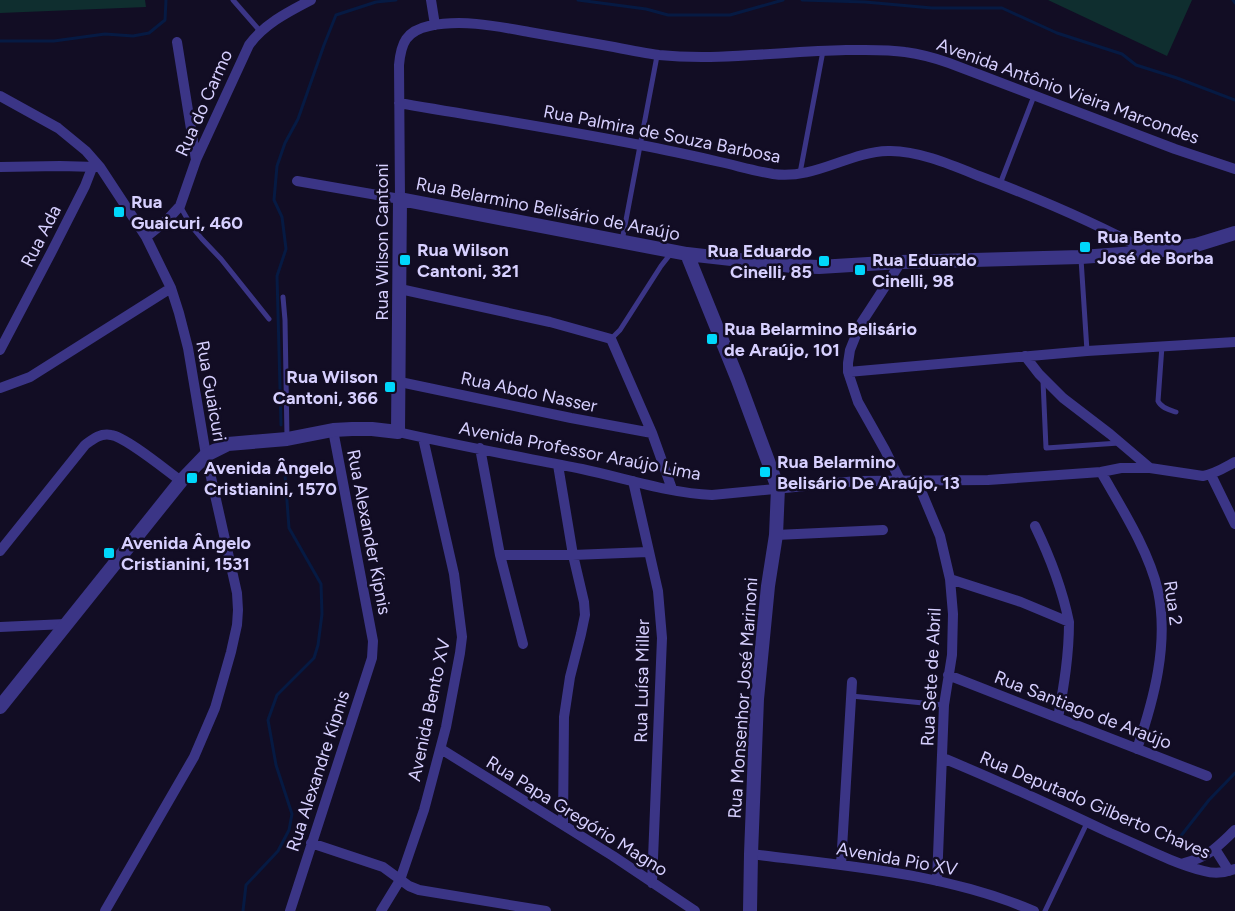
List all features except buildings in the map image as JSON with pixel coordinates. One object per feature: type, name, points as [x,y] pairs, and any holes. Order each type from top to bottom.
[{"type":"street","name":"Rua do Carmo","points":[[147,237],[180,206],[196,160],[249,45],[260,31],[311,0]]},
{"type":"street","points":[[431,0],[435,25]]},
{"type":"street","name":"Avenida Antônio Vieira Marcondes","points":[[400,52],[409,34],[419,29],[453,23],[491,25],[657,55],[711,57],[823,51],[895,51],[924,55],[1175,149],[1235,169]]},
{"type":"street","points":[[177,42],[196,160]]},
{"type":"street","name":"Rua Wilson Cantoni","points":[[398,432],[400,52]]},
{"type":"street","name":"Rua Guaicuri","points":[[0,96],[58,128],[86,151],[147,237],[171,288],[188,348],[206,455],[237,593],[237,625],[215,708],[194,757],[105,911]]},
{"type":"street","name":"Rua Palmira de Souza Barbosa","points":[[399,103],[640,145],[767,173],[791,176],[827,168],[868,154],[900,151],[944,163],[1065,210],[1149,252]]},
{"type":"street","points":[[0,167],[96,167]]},
{"type":"street","name":"Rua Ada","points":[[1,344],[96,167]]},
{"type":"street","name":"Rua Belarmino Belisário de Araújo","points":[[297,181],[687,254],[731,362],[778,488]]},
{"type":"street","points":[[687,254],[819,267],[901,262],[1081,257],[1149,252],[1196,245],[1235,233]]},
{"type":"street","points":[[900,480],[858,402],[848,372],[848,363],[854,337],[901,262]]},
{"type":"street","points":[[0,388],[30,376],[171,288]]},
{"type":"street","points":[[400,289],[550,322],[611,339],[652,433],[672,489]]},
{"type":"street","points":[[848,372],[1087,351],[1235,342]]},
{"type":"street","points":[[1025,356],[1043,379],[1063,398],[1150,468]]},
{"type":"street","name":"Rua Abdo Nasser","points":[[400,382],[652,433]]},
{"type":"street","name":"Avenida Professor Araújo Lima","points":[[206,455],[228,444],[287,439],[333,430],[372,429],[480,448],[696,494],[712,495],[857,481],[988,480],[1121,468],[1150,468],[1203,476],[1211,475]]},
{"type":"street","name":"Rua Alexander Kipnis","points":[[333,430],[373,641]]},
{"type":"street","points":[[0,551],[85,445],[94,438],[103,435],[118,437],[182,481]]},
{"type":"street","name":"Avenida Bento XV","points":[[381,911],[400,880],[424,810],[441,750],[462,638],[454,574],[423,438]]},
{"type":"street","points":[[480,448],[500,555],[524,644]]},
{"type":"street","points":[[0,707],[182,481],[206,455]]},
{"type":"street","points":[[1235,462],[1211,475],[1235,524]]},
{"type":"street","points":[[558,465],[585,615],[570,677],[564,717],[563,825]]},
{"type":"street","name":"Rua 2","points":[[1101,471],[1149,563],[1158,591],[1162,618],[1156,681],[1137,748]]},
{"type":"street","name":"Rua Luísa Miller","points":[[633,481],[658,591],[663,638],[652,883]]},
{"type":"street","name":"Rua Sete de Abril","points":[[917,481],[940,536],[950,579],[953,638],[944,705],[938,881]]},
{"type":"street","name":"Rua Monsenhor José Marinoni","points":[[750,911],[760,657],[768,586],[777,535],[778,488]]},
{"type":"street","points":[[1035,526],[1058,579],[1069,622],[1069,648],[1058,718]]},
{"type":"street","points":[[777,535],[883,530]]},
{"type":"street","points":[[500,555],[648,552]]},
{"type":"street","points":[[950,579],[1021,602],[1069,622]]},
{"type":"street","points":[[0,627],[66,624]]},
{"type":"street","name":"Rua Alexandre Kipnis","points":[[290,911],[367,678],[373,641]]},
{"type":"street","name":"Rua Santiago de Araújo","points":[[948,675],[1206,776]]},
{"type":"street","points":[[841,865],[852,681]]},
{"type":"street","name":"Rua Papa Gregório Magno","points":[[441,750],[563,825],[695,911]]},
{"type":"street","name":"Rua Deputado Gilberto Chaves","points":[[943,758],[1182,864],[1213,873],[1232,870]]},
{"type":"street","points":[[1182,864],[1197,860],[1215,849],[1235,830]]},
{"type":"street","points":[[311,843],[383,867],[409,886],[428,893],[546,911]]},
{"type":"street","points":[[1215,849],[1232,870]]},
{"type":"street","name":"Avenida Pio XV","points":[[751,854],[841,865],[938,881],[974,890],[1034,911]]},
{"type":"lane","points":[[233,0],[260,31]]},
{"type":"lane","points":[[799,175],[823,51]]},
{"type":"lane","points":[[622,243],[657,55]]},
{"type":"lane","points":[[1000,184],[1034,96]]},
{"type":"lane","points":[[180,206],[197,233],[269,319]]},
{"type":"lane","points":[[611,339],[620,330],[672,251]]},
{"type":"lane","points":[[1081,257],[1087,351]]},
{"type":"lane","points":[[283,297],[287,439]]},
{"type":"lane","points":[[1162,346],[1158,401],[1163,407],[1176,412]]},
{"type":"lane","points":[[1043,379],[1046,448],[1121,443]]},
{"type":"lane","points":[[850,696],[944,705]]},
{"type":"lane","points":[[1045,911],[1087,822]]},
{"type":"green space","points":[[0,0],[145,0],[146,7],[0,13]]},
{"type":"green space","points":[[1048,0],[1192,0],[1167,56]]},
{"type":"waterway","points":[[0,41],[54,41],[105,34],[133,36],[149,33],[165,20],[166,0]]},
{"type":"waterway","points":[[281,425],[277,276],[286,249],[282,217],[274,200],[277,166],[285,143],[298,119],[336,15],[376,2],[396,0]]},
{"type":"waterway","points":[[578,0],[646,9],[668,15],[730,15],[783,0]]},
{"type":"waterway","points":[[802,0],[865,2],[932,8],[1002,8],[1057,33],[1122,54],[1136,65],[1235,100]]},
{"type":"waterway","points":[[243,911],[246,885],[278,851],[289,830],[292,814],[276,765],[268,720],[277,695],[314,658],[322,614],[321,584],[289,528],[284,461]]},
{"type":"waterway","points":[[1180,837],[1209,800],[1235,773]]},
{"type":"place","name":"Rua Guaicuri, 460","points":[[119,212]]},
{"type":"place","name":"Rua Bento José de Borba","points":[[1085,247]]},
{"type":"place","name":"Rua Wilson Cantoni, 321","points":[[405,260]]},
{"type":"place","name":"Rua Eduardo Cinelli, 85","points":[[824,261]]},
{"type":"place","name":"Rua Eduardo Cinelli, 98","points":[[860,270]]},
{"type":"place","name":"Rua Belarmino Belisário de Araújo, 101","points":[[712,339]]},
{"type":"place","name":"Rua Wilson Cantoni, 366","points":[[390,387]]},
{"type":"place","name":"Rua Belarmino Belisário De Araújo, 13","points":[[765,472]]},
{"type":"place","name":"Avenida Ângelo Cristianini, 1570","points":[[192,478]]},
{"type":"place","name":"Avenida Ângelo Cristianini, 1531","points":[[109,553]]}]
